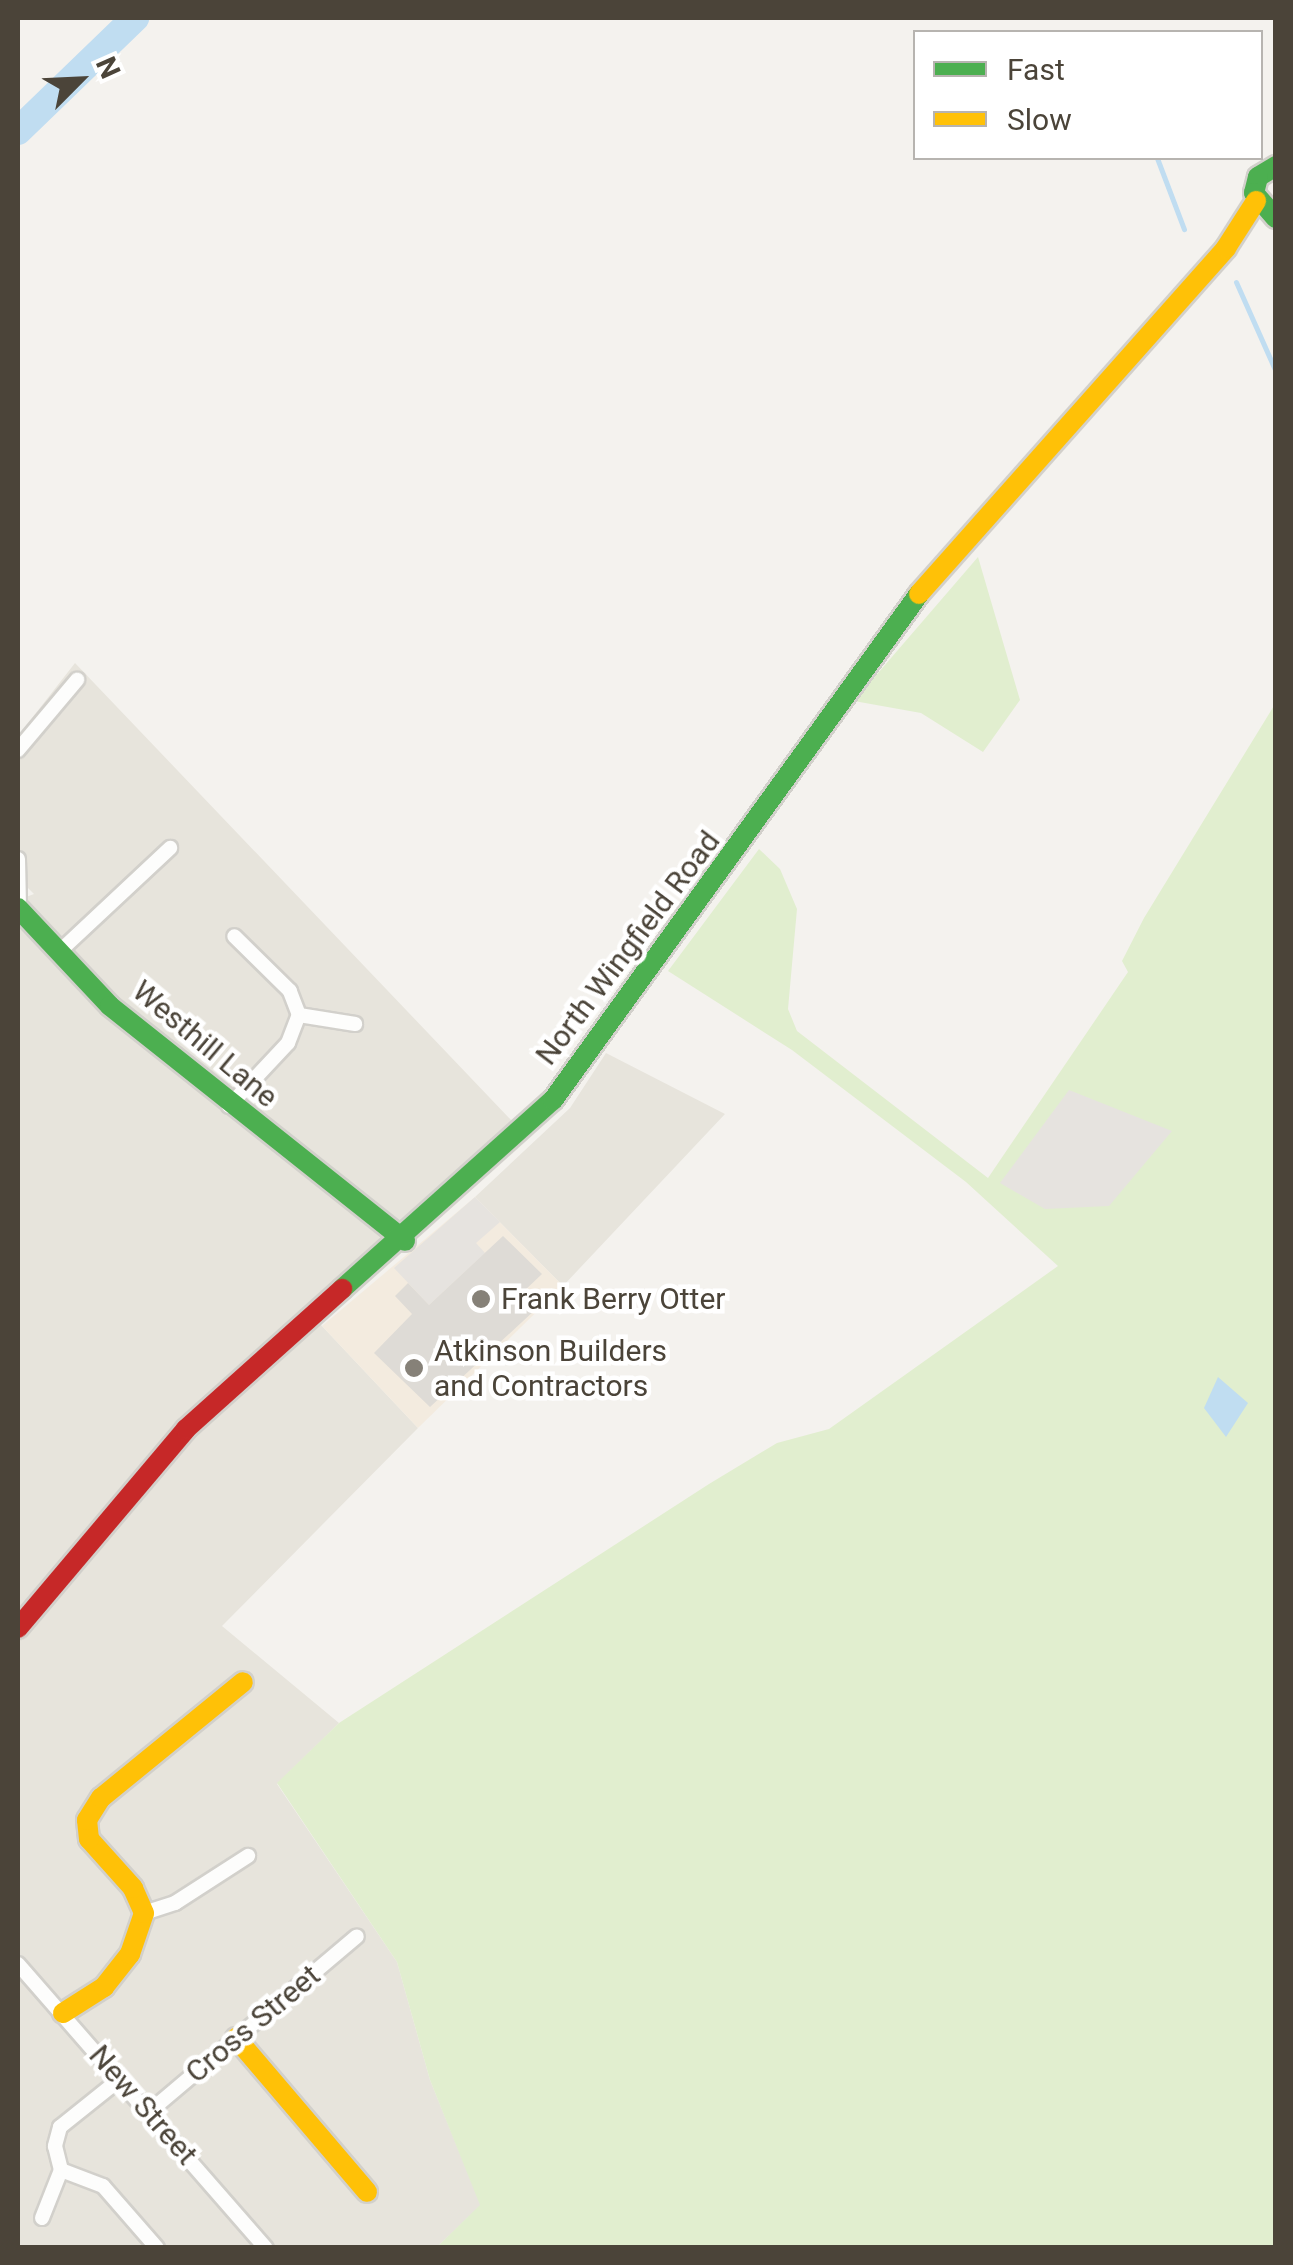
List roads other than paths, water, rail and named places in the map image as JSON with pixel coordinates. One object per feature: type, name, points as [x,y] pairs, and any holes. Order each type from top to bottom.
[{"type":"main road","name":"North Wingfield Road","points":[[18,1628],[186,1429],[405,1241],[553,1100],[744,842],[887,630],[1226,248],[1256,200],[1258,177],[1276,166]]},
{"type":"main road","points":[[1256,200],[1276,219]]},
{"type":"main road","name":"North Wingfield Road","points":[[1226,248],[1276,219]]},
{"type":"main road","name":"Westhill Lane","points":[[18,907],[110,1006],[229,1106],[405,1241]]},
{"type":"main road","points":[[63,2012],[104,1987],[130,1954],[144,1913],[133,1888],[89,1839],[87,1820],[101,1798],[243,1682]]},
{"type":"main road","points":[[236,2038],[368,2192]]},
{"type":"street","points":[[18,750],[76,680]]},
{"type":"street","points":[[60,951],[170,848]]},
{"type":"street","name":"Westhill Lane","points":[[18,860],[18,907]]},
{"type":"street","points":[[229,1106],[288,1043],[299,1015],[290,991],[234,936]]},
{"type":"street","points":[[299,1015],[355,1024]]},
{"type":"street","points":[[144,1913],[248,1856]]},
{"type":"street","name":"Cross Street","points":[[148,2112],[357,1936]]},
{"type":"street","name":"New Street","points":[[18,1964],[266,2248]]},
{"type":"street","points":[[42,2218],[61,2170],[55,2146],[60,2127],[120,2079]]},
{"type":"street","points":[[61,2170],[103,2186],[157,2248]]},
{"type":"water","points":[[1218,1377],[1248,1403],[1226,1437],[1204,1408]]},
{"type":"waterway","points":[[18,131],[135,18]]},
{"type":"waterway","points":[[1158,160],[1184,229]]},
{"type":"waterway","points":[[1236,282],[1276,372]]},
{"type":"place","name":"Frank Berry Otter","points":[[481,1299]]},
{"type":"place","name":"Atkinson Builders and Contractors","points":[[414,1368]]}]
